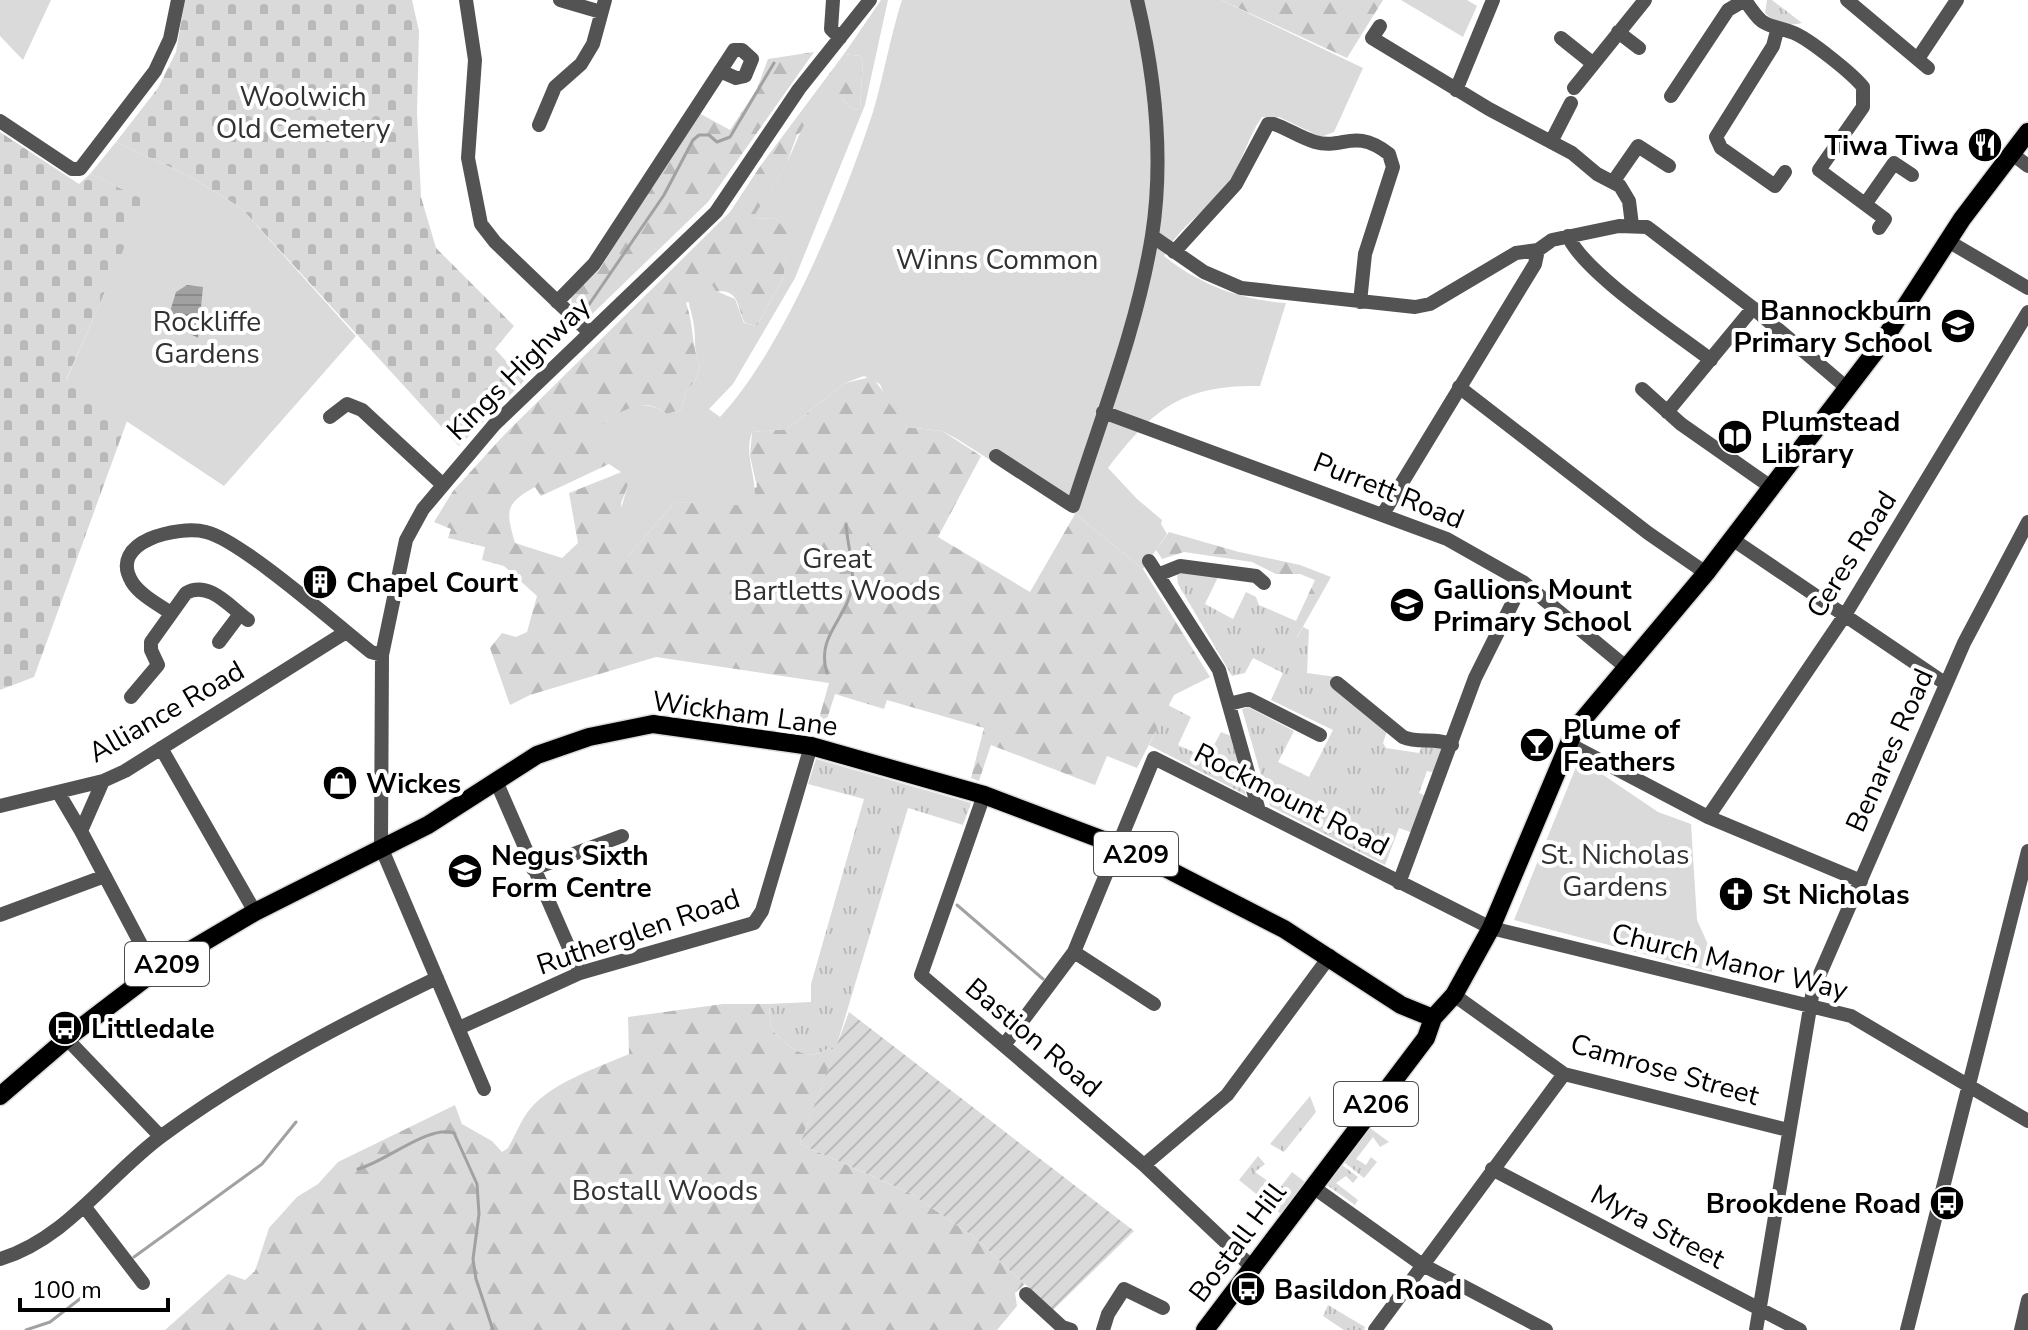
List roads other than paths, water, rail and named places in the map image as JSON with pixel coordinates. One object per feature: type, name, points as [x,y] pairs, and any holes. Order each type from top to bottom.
[{"type":"main road","name":"A206","points":[[1313,1187],[1426,1038],[1433,1018],[1454,995],[1491,928],[1567,743],[1586,714],[1706,573],[1905,312],[1948,241],[2028,132]]},
{"type":"main road","name":"Wickham Lane","points":[[0,1096],[66,1038],[155,971],[255,912],[428,825],[549,750],[636,725],[653,724],[811,746],[984,795],[1119,846],[1330,956],[1401,1005],[1433,1018]]},
{"type":"main road","name":"Bostall Hill","points":[[1205,1330],[1313,1187]]},
{"type":"street","points":[[0,121],[72,169],[80,169],[155,71],[170,39],[178,0]]},
{"type":"street","points":[[466,0],[475,60],[468,158],[481,224],[589,332]]},
{"type":"street","points":[[539,125],[555,87],[581,64],[593,44],[603,6],[560,0]]},
{"type":"street","points":[[833,0],[831,29],[840,38]]},
{"type":"street","name":"Kings Highway","points":[[381,847],[382,655],[406,540],[442,484],[494,425],[716,212],[773,124],[870,0]]},
{"type":"street","points":[[996,456],[1073,506],[1134,312],[1152,236],[1157,154],[1155,108],[1137,0]]},
{"type":"street","points":[[1456,90],[1493,0]]},
{"type":"street","points":[[1551,142],[1591,62],[1645,0]]},
{"type":"street","points":[[1671,96],[1728,10],[1745,0],[1759,20],[1777,31],[1795,34],[1863,87],[1863,107],[1819,170],[1885,219],[1879,228]]},
{"type":"street","points":[[1847,0],[1923,62],[1957,0]]},
{"type":"street","points":[[1380,26],[1372,38],[1416,71],[1551,142],[1626,192],[1632,225]]},
{"type":"street","points":[[1777,31],[1773,46],[1716,137],[1721,148],[1775,186],[1785,172]]},
{"type":"street","points":[[1618,32],[1639,48]]},
{"type":"street","points":[[1561,38],[1591,62]]},
{"type":"street","points":[[557,302],[594,264],[720,71]]},
{"type":"street","points":[[1174,252],[1236,184],[1268,124],[1317,143],[1363,141],[1384,150],[1393,159],[1365,254],[1360,302]]},
{"type":"street","points":[[1613,182],[1638,146],[1669,166]]},
{"type":"street","points":[[2011,153],[2028,166]]},
{"type":"street","points":[[1866,203],[1897,158],[1912,175]]},
{"type":"street","points":[[1152,236],[1204,272],[1241,288],[1422,307],[1516,253],[1538,250],[1552,240],[1568,236],[1632,225],[1653,230],[1753,308],[1847,388]]},
{"type":"street","points":[[1568,236],[1572,246],[1608,280],[1711,360]]},
{"type":"street","points":[[1948,241],[2028,288]]},
{"type":"street","points":[[1383,514],[1535,264],[1538,250]]},
{"type":"street","points":[[1667,412],[1753,308]]},
{"type":"street","name":"Ceres Road","points":[[1708,817],[1845,615],[2028,312]]},
{"type":"street","points":[[1459,387],[1706,573]]},
{"type":"street","points":[[1642,389],[1667,412],[1771,487]]},
{"type":"street","points":[[330,417],[347,404],[362,410],[442,484]]},
{"type":"street","name":"Purrett Road","points":[[1103,412],[1447,539],[1523,582],[1627,668]]},
{"type":"street","name":"Benares Road","points":[[1756,1330],[1808,1004],[1946,684],[2028,522]]},
{"type":"street","points":[[171,613],[134,585],[129,575],[129,561],[142,542],[162,533],[195,530],[219,537],[240,551],[371,652],[382,655]]},
{"type":"street","points":[[1732,539],[1946,684]]},
{"type":"street","points":[[1149,561],[1219,670],[1259,811]]},
{"type":"street","points":[[1160,574],[1180,566],[1256,576],[1264,583]]},
{"type":"street","points":[[1399,883],[1475,678],[1523,582]]},
{"type":"street","points":[[131,697],[158,665],[151,642],[186,593],[201,588],[244,617],[219,642]]},
{"type":"street","name":"Alliance Road","points":[[0,806],[103,781],[346,632]]},
{"type":"street","points":[[1337,683],[1403,737],[1412,741],[1439,739],[1452,745]]},
{"type":"street","points":[[1229,704],[1249,699],[1320,735]]},
{"type":"street","points":[[1567,743],[1708,817],[1861,881]]},
{"type":"street","name":"Rutherglen Road","points":[[459,1028],[580,973],[754,923],[762,911],[811,746]]},
{"type":"street","points":[[161,748],[255,912]]},
{"type":"street","name":"Rockmount Road","points":[[1119,846],[1154,758],[1491,928]]},
{"type":"street","points":[[81,831],[103,781]]},
{"type":"street","points":[[496,781],[580,973]]},
{"type":"street","points":[[58,792],[155,971]]},
{"type":"street","name":"Bastion Road","points":[[984,795],[921,975],[1144,1165],[1254,1269]]},
{"type":"street","points":[[533,869],[622,836]]},
{"type":"street","points":[[1005,1044],[1074,952],[1119,846]]},
{"type":"street","points":[[381,847],[484,1089]]},
{"type":"street","points":[[1907,1330],[2028,851]]},
{"type":"street","points":[[0,915],[105,876]]},
{"type":"street","name":"Church Manor Way","points":[[1491,928],[1851,1016],[2028,1121]]},
{"type":"street","points":[[1074,952],[1154,1004]]},
{"type":"street","points":[[1144,1165],[1227,1095],[1330,956]]},
{"type":"street","points":[[0,1259],[38,1242],[84,1206],[160,1136],[280,1057],[437,978]]},
{"type":"street","name":"Camrose Street","points":[[1454,995],[1564,1074],[1788,1130]]},
{"type":"street","points":[[66,1038],[160,1136]]},
{"type":"street","points":[[1375,1330],[1564,1074]]},
{"type":"street","name":"Myra Street","points":[[1492,1169],[1800,1330]]},
{"type":"street","points":[[1313,1187],[1421,1264],[1546,1330]]},
{"type":"street","points":[[84,1206],[143,1283]]},
{"type":"street","points":[[1103,1330],[1108,1314],[1124,1289],[1163,1308]]},
{"type":"street","points":[[1026,1294],[1062,1327],[1071,1330]]},
{"type":"street","points":[[2021,1330],[2028,1300]]},
{"type":"waterway","points":[[588,306],[664,195],[693,140],[699,135],[709,135],[717,142],[730,137],[774,63]]},
{"type":"waterway","points":[[827,673],[825,648],[852,586],[846,524]]},
{"type":"waterway","points":[[957,905],[1043,979]]},
{"type":"waterway","points":[[134,1257],[262,1164],[296,1122]]},
{"type":"waterway","points":[[358,1169],[432,1134],[454,1133],[477,1184],[479,1214],[473,1259],[476,1279],[493,1330]]},
{"type":"waterway","points":[[26,1330],[50,1322],[94,1288]]},
{"type":"place","name":"Tiwa Tiwa","points":[[1985,145]]},
{"type":"place","name":"Bannockburn Primary School","points":[[1958,326]]},
{"type":"place","name":"Plumstead Library","points":[[1735,437]]},
{"type":"place","name":"Chapel Court","points":[[320,582]]},
{"type":"place","name":"Gallions Mount Primary School","points":[[1407,605]]},
{"type":"place","name":"Plume of Feathers","points":[[1537,745]]},
{"type":"place","name":"Wickes","points":[[340,783]]},
{"type":"place","name":"Negus Sixth Form Centre","points":[[465,871]]},
{"type":"place","name":"St Nicholas","points":[[1736,894]]},
{"type":"place","name":"Littledale","points":[[65,1028]]},
{"type":"place","name":"Brookdene Road","points":[[1947,1203]]},
{"type":"place","name":"Basildon Road","points":[[1248,1289]]},
{"type":"park label","name":"Woolwich Old Cemetery","points":[[303,112]]},
{"type":"park label","name":"Winns Common","points":[[997,259]]},
{"type":"park label","name":"Rockliffe Gardens","points":[[207,337]]},
{"type":"park label","name":"Great Bartletts Woods","points":[[837,574]]},
{"type":"park label","name":"St. Nicholas Gardens","points":[[1615,870]]},
{"type":"park label","name":"Bostall Woods","points":[[665,1190]]}]
